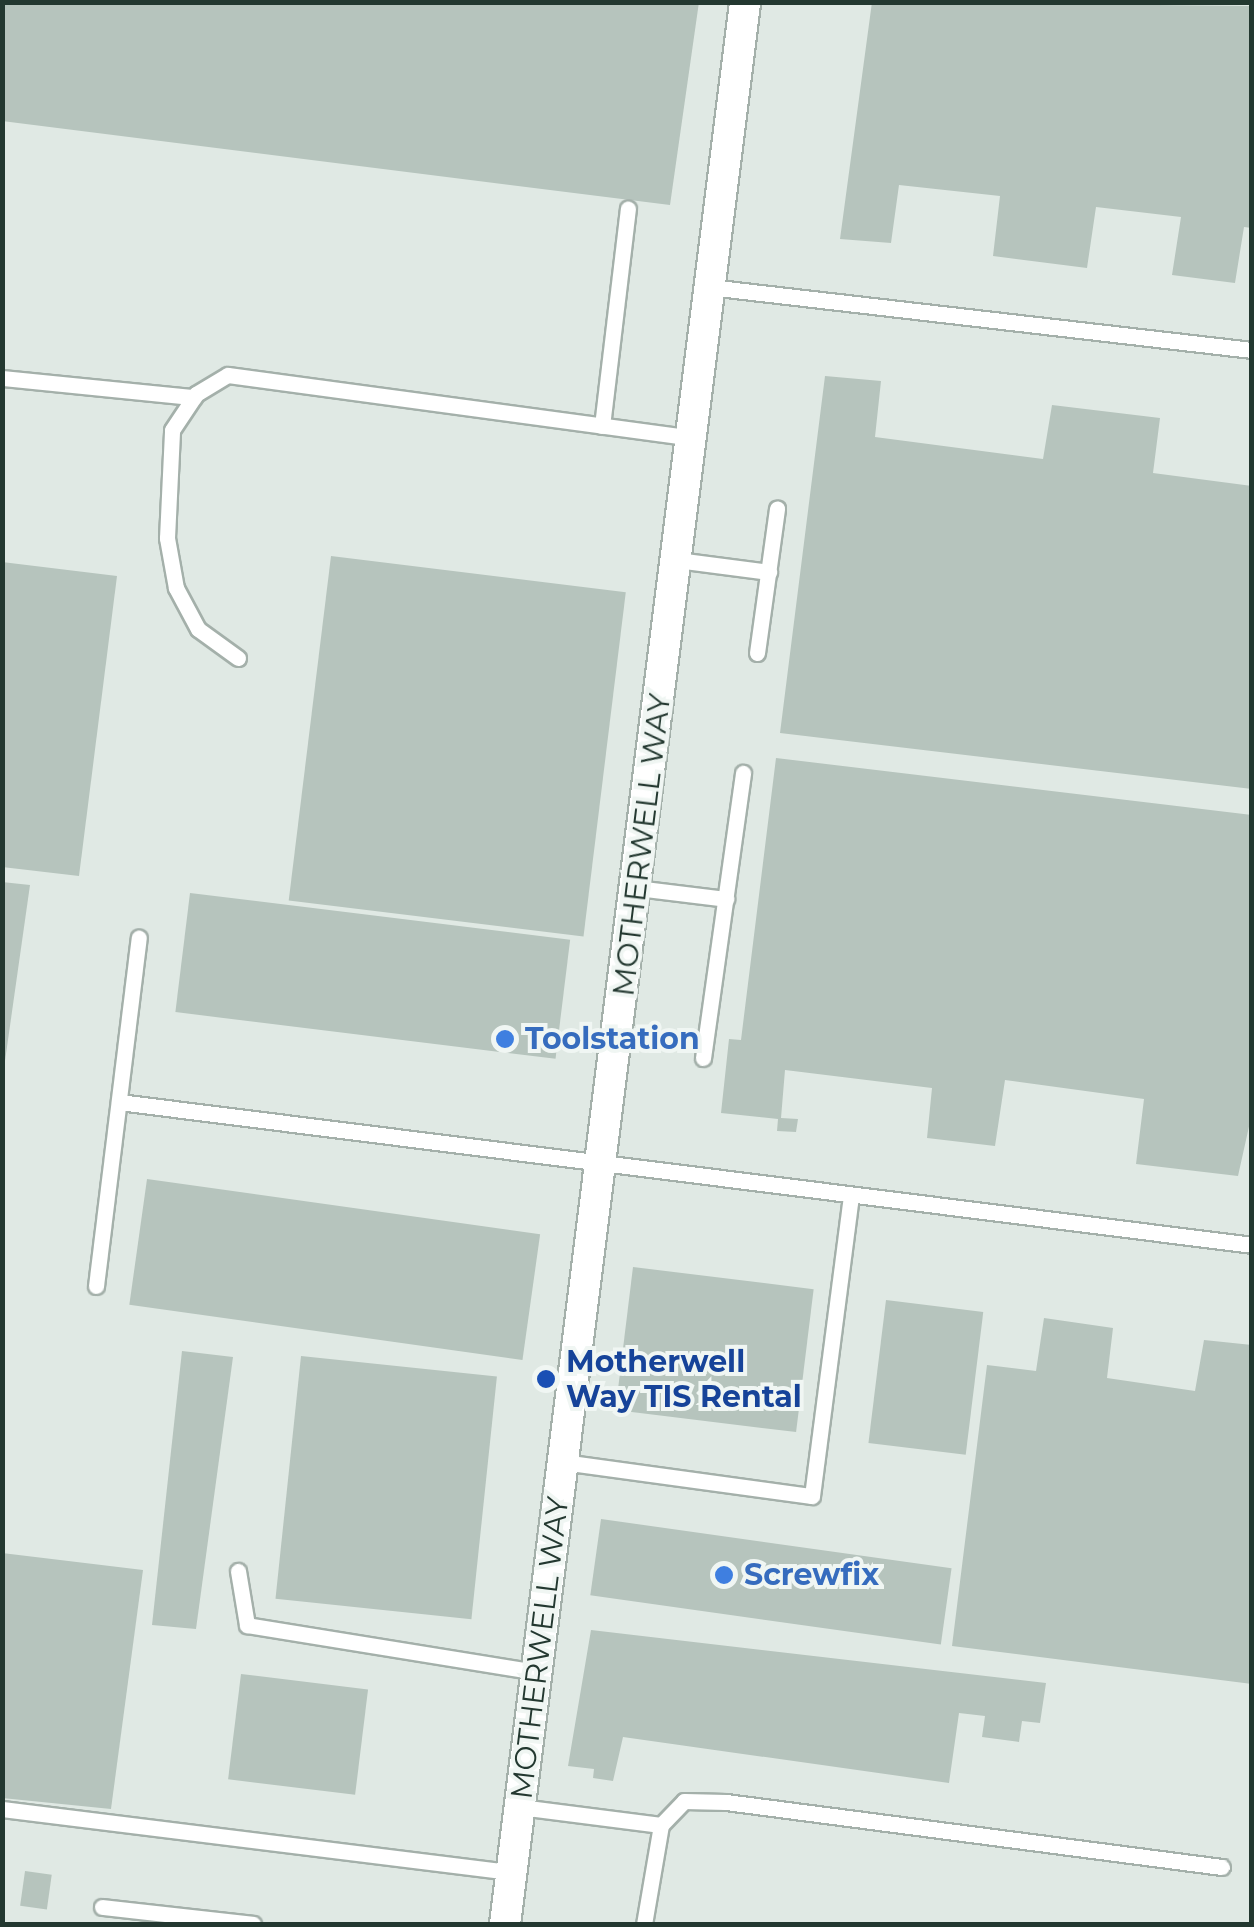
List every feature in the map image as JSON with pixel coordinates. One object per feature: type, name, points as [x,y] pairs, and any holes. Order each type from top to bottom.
[{"type":"street","name":"MOTHERWELL WAY","points":[[505,1924],[745,2]]},
{"type":"lane","points":[[602,426],[628,209]]},
{"type":"lane","points":[[710,287],[1252,350]]},
{"type":"lane","points":[[238,658],[198,629],[176,588],[167,538],[172,430],[194,397],[228,374],[692,438]]},
{"type":"lane","points":[[2,378],[194,397]]},
{"type":"lane","points":[[757,653],[777,508]]},
{"type":"lane","points":[[676,560],[769,572]]},
{"type":"lane","points":[[703,1058],[743,773]]},
{"type":"lane","points":[[637,888],[726,898]]},
{"type":"lane","points":[[96,1286],[139,938]]},
{"type":"lane","points":[[118,1102],[600,1167],[1252,1245]]},
{"type":"lane","points":[[563,1462],[812,1496],[852,1196]]},
{"type":"lane","points":[[238,1571],[247,1625],[536,1672]]},
{"type":"lane","points":[[644,1924],[661,1824],[684,1801],[726,1802],[1222,1867]]},
{"type":"lane","points":[[520,1807],[661,1824]]},
{"type":"lane","points":[[2,1809],[510,1872]]},
{"type":"lane","points":[[102,1907],[252,1924]]},
{"type":"building","points":[[2,2],[699,2],[670,205],[2,121]]},
{"type":"building","points":[[872,2],[1252,6],[1252,228],[1244,227],[1235,283],[1172,275],[1181,217],[1096,207],[1087,268],[993,256],[1000,196],[899,185],[891,243],[840,239]]},
{"type":"building","points":[[825,376],[881,381],[875,437],[1043,459],[1052,405],[1160,418],[1153,473],[1252,486],[1252,789],[780,733]]},
{"type":"building","points":[[331,556],[626,592],[583,937],[289,900]]},
{"type":"building","points":[[2,562],[117,576],[79,876],[2,867]]},
{"type":"building","points":[[776,758],[1252,815],[1252,1113],[1238,1176],[1136,1164],[1144,1099],[1005,1080],[995,1146],[927,1138],[932,1088],[785,1070],[781,1118],[798,1119],[796,1132],[777,1131],[778,1119],[721,1113],[729,1039],[741,1040]]},
{"type":"building","points":[[2,882],[30,885],[5,1061],[2,1061]]},
{"type":"building","points":[[190,893],[570,940],[556,1059],[175,1012]]},
{"type":"building","points":[[147,1179],[540,1234],[522,1360],[129,1305]]},
{"type":"building","points":[[633,1267],[814,1289],[796,1432],[615,1410]]},
{"type":"building","points":[[886,1300],[983,1312],[966,1455],[868,1443]]},
{"type":"building","points":[[1044,1318],[1113,1328],[1107,1378],[1195,1391],[1204,1340],[1252,1345],[1252,1684],[952,1646],[987,1365],[1036,1371]]},
{"type":"building","points":[[182,1351],[233,1357],[196,1629],[152,1625]]},
{"type":"building","points":[[301,1356],[497,1377],[471,1619],[275,1599]]},
{"type":"building","name":"Screwfix","points":[[601,1519],[952,1568],[941,1645],[590,1595]]},
{"type":"building","points":[[2,1553],[143,1570],[111,1809],[2,1798]]},
{"type":"building","points":[[591,1630],[1046,1683],[1040,1723],[1022,1721],[1019,1742],[982,1737],[985,1716],[959,1713],[949,1783],[623,1737],[613,1781],[593,1778],[594,1769],[568,1766]]},
{"type":"building","points":[[241,1674],[368,1690],[355,1795],[228,1779]]},
{"type":"building","points":[[25,1871],[52,1875],[47,1909],[20,1906]]},
{"type":"place","name":"Toolstation","points":[[505,1039]]},
{"type":"place","name":"Motherwell Way TIS Rental","points":[[546,1379]]},
{"type":"place","name":"Screwfix","points":[[724,1575]]}]
